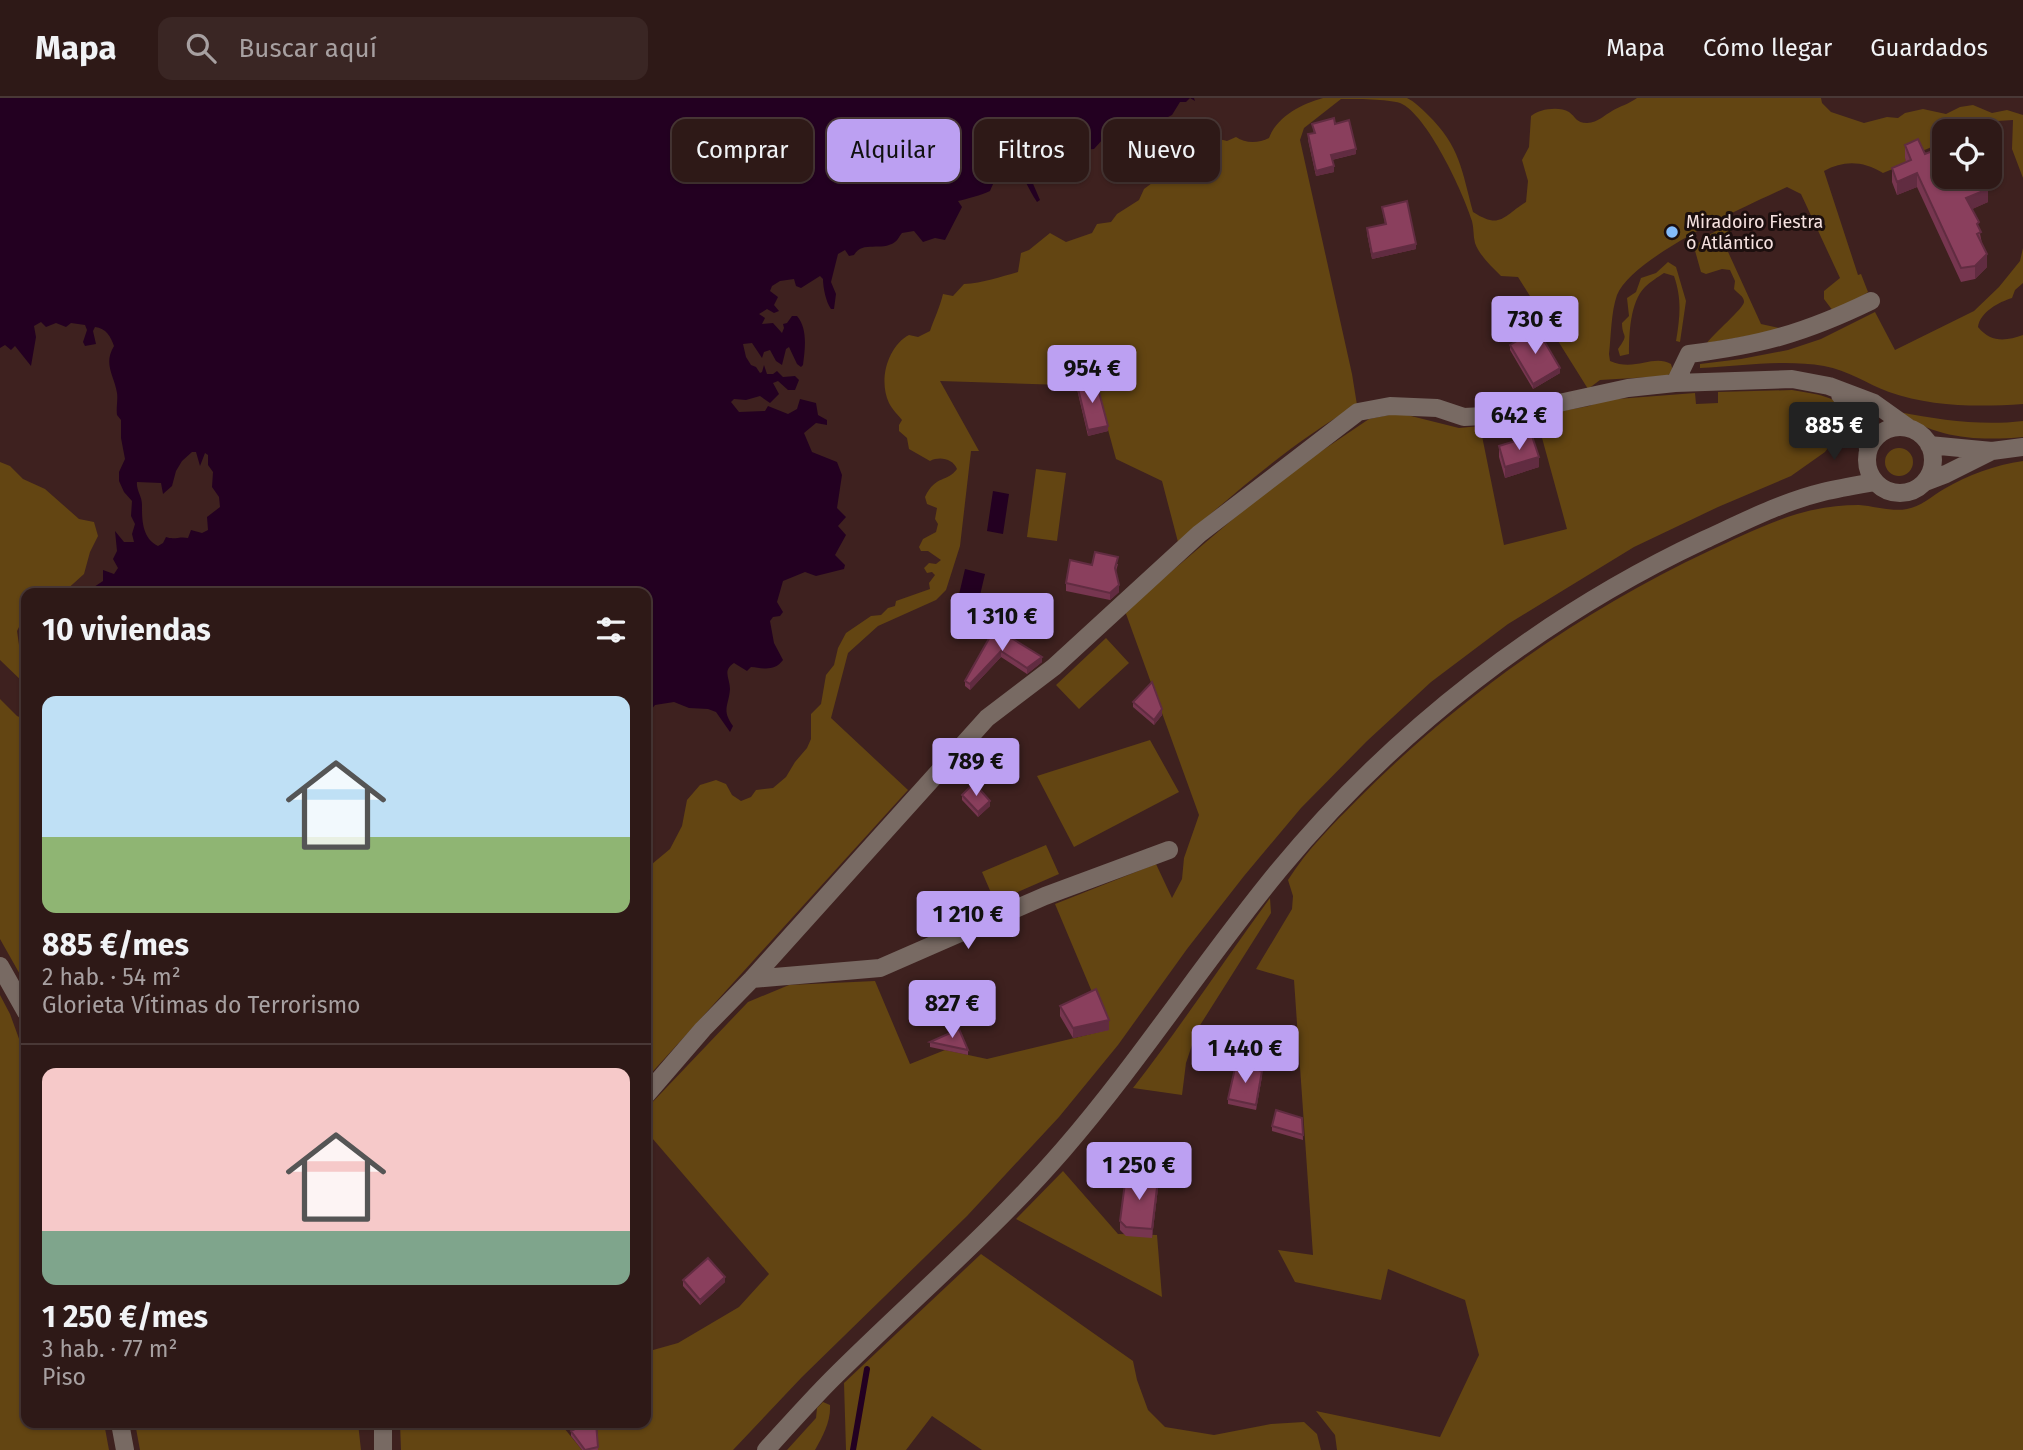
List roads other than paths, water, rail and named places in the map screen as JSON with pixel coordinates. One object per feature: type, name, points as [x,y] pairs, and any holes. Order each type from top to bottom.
[{"type":"street","points":[[1675,383],[1689,354],[1744,347],[1784,337],[1827,323],[1871,301]]},
{"type":"street","points":[[651,1089],[987,718],[1054,667],[1199,534],[1358,412],[1390,406],[1437,408],[1464,417],[1504,415],[1628,388],[1675,383],[1791,379],[1829,386],[1874,403],[1917,432],[1930,445],[1933,464],[1925,482]]},
{"type":"street","points":[[1829,386],[1857,410],[1867,434],[1867,457],[1875,482]]},
{"type":"street","points":[[1822,492],[1867,457],[1880,433],[1889,428],[1909,428]]},
{"type":"street","points":[[1930,445],[1992,451],[2023,447]]},
{"type":"street","points":[[766,1450],[831,1380],[977,1240],[1062,1151],[1307,838],[1397,746],[1491,668],[1565,616],[1655,563],[1753,517],[1822,492],[1875,482],[1895,493],[1906,493],[1992,451]]},
{"type":"street","points":[[752,979],[880,968],[1045,896],[1169,850]]},
{"type":"street","points":[[0,967],[21,1003]]},
{"type":"street","points":[[121,1428],[125,1450]]},
{"type":"street","points":[[383,1428],[383,1450]]},
{"type":"waterway","points":[[853,1450],[867,1369]]},
{"type":"place","name":"Miradoiro Fiestra ó Atlántico","points":[[1672,232]]}]
